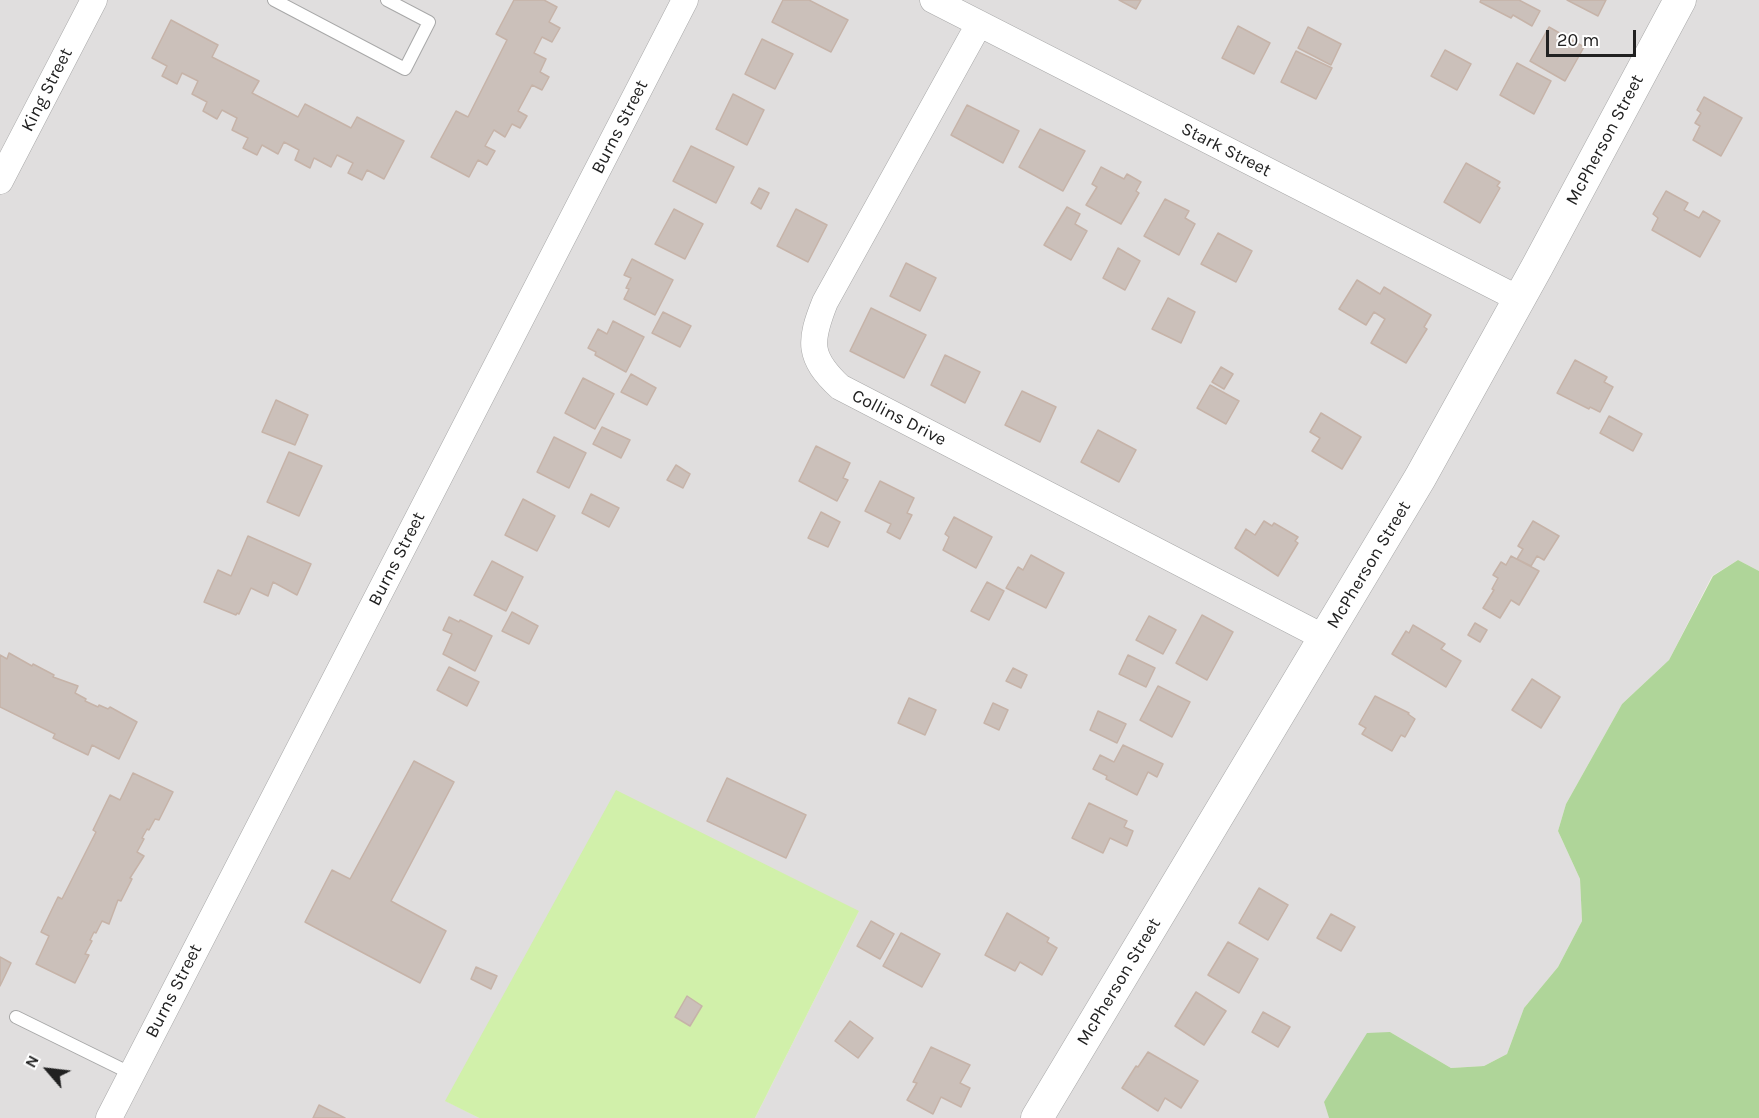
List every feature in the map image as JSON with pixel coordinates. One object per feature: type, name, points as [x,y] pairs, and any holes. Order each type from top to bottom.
[{"type":"street","name":"King Street","points":[[0,181],[93,0]]},
{"type":"street","name":"Burns Street","points":[[109,1118],[685,0]]},
{"type":"street","name":"Stark Street","points":[[933,0],[1519,299]]},
{"type":"street","name":"McPherson Street","points":[[1037,1118],[1420,478],[1680,0]]},
{"type":"street","name":"Collins Drive","points":[[978,24],[825,302],[814,327],[817,361],[824,372],[840,387],[1325,638]]},
{"type":"lane","points":[[274,0],[405,69],[429,22],[387,0]]},
{"type":"lane","points":[[16,1017],[132,1074]]},
{"type":"shaded area","points":[[0,0],[1759,0],[1759,571],[1738,560],[1712,576],[1669,660],[1622,704],[1566,804],[1558,831],[1580,879],[1582,921],[1558,967],[1524,1008],[1507,1054],[1484,1066],[1451,1068],[1390,1032],[1324,1102],[1329,1118],[755,1118],[859,911],[446,1101],[479,1118],[0,1118]]},
{"type":"green space","points":[[1738,560],[1759,571],[1759,1118],[1329,1118],[1324,1102],[1367,1033],[1390,1032],[1451,1068],[1484,1066],[1507,1054],[1524,1008],[1558,967],[1582,921],[1580,879],[1558,831],[1566,804],[1622,704],[1669,660],[1713,576]]},
{"type":"green space","points":[[616,790],[859,911],[755,1118],[479,1118],[445,1101]]},
{"type":"building","points":[[514,0],[544,0],[557,7],[549,22],[560,28],[552,42],[542,37],[534,53],[546,59],[540,72],[549,77],[542,90],[532,85],[518,111],[527,116],[520,128],[512,124],[505,137],[494,130],[485,146],[495,151],[487,165],[478,160],[469,177],[431,157],[456,111],[468,117],[507,40],[496,34]]},
{"type":"building","points":[[783,0],[809,0],[848,20],[831,52],[772,22]]},
{"type":"building","points":[[1119,0],[1141,0],[1136,9]]},
{"type":"building","points":[[1481,0],[1519,0],[1540,11],[1532,26],[1513,15],[1511,18],[1480,2]]},
{"type":"building","points":[[1567,0],[1606,0],[1598,16]]},
{"type":"building","points":[[171,20],[218,45],[212,57],[259,81],[252,93],[298,117],[305,104],[351,128],[357,117],[404,141],[384,179],[367,170],[362,180],[348,173],[353,163],[337,155],[331,167],[314,158],[310,168],[295,160],[299,150],[284,142],[278,154],[262,145],[257,155],[243,148],[248,138],[232,130],[237,118],[222,110],[217,119],[203,111],[207,102],[192,94],[198,81],[182,73],[177,84],[162,76],[167,66],[152,58]]},
{"type":"building","points":[[1238,26],[1270,43],[1254,74],[1222,58]]},
{"type":"building","points":[[1308,27],[1341,44],[1331,65],[1298,48]]},
{"type":"building","points":[[1549,27],[1584,47],[1565,81],[1530,61]]},
{"type":"building","points":[[762,39],[793,54],[775,89],[745,74]]},
{"type":"building","points":[[1445,50],[1471,64],[1457,90],[1431,76]]},
{"type":"building","points":[[1296,51],[1332,68],[1316,99],[1281,82]]},
{"type":"building","points":[[1517,63],[1551,81],[1534,114],[1500,95]]},
{"type":"building","points":[[733,94],[764,110],[747,145],[716,129]]},
{"type":"building","points":[[1704,97],[1742,118],[1721,156],[1693,140],[1700,126],[1695,123],[1701,113],[1697,110]]},
{"type":"building","points":[[967,105],[1019,131],[1003,163],[951,135]]},
{"type":"building","points":[[1040,129],[1085,151],[1063,191],[1019,167]]},
{"type":"building","points":[[691,146],[734,167],[716,203],[673,181]]},
{"type":"building","points":[[1466,163],[1500,182],[1497,186],[1500,188],[1480,223],[1444,202]]},
{"type":"building","points":[[1101,167],[1124,179],[1127,174],[1141,182],[1136,191],[1139,193],[1121,224],[1086,205],[1097,187],[1092,184]]},
{"type":"building","points":[[759,188],[769,193],[761,209],[751,203]]},
{"type":"building","points":[[1666,191],[1688,203],[1684,210],[1699,218],[1703,211],[1720,221],[1700,257],[1652,230],[1658,218],[1653,214]]},
{"type":"building","points":[[1165,199],[1189,211],[1185,218],[1195,224],[1179,255],[1144,236]]},
{"type":"building","points":[[1067,207],[1080,214],[1075,224],[1087,231],[1071,260],[1044,245]]},
{"type":"building","points":[[674,209],[703,224],[685,259],[655,244]]},
{"type":"building","points":[[796,209],[827,225],[808,262],[777,246]]},
{"type":"building","points":[[1218,233],[1252,251],[1236,282],[1201,264]]},
{"type":"building","points":[[1118,248],[1140,261],[1125,290],[1103,278]]},
{"type":"building","points":[[632,259],[673,280],[655,315],[624,299],[631,278],[624,275]]},
{"type":"building","points":[[906,263],[936,278],[920,311],[890,296]]},
{"type":"building","points":[[1357,280],[1380,294],[1384,287],[1431,315],[1424,327],[1427,329],[1406,363],[1371,343],[1385,319],[1374,312],[1366,325],[1339,309]]},
{"type":"building","points":[[1168,298],[1195,312],[1181,343],[1152,329]]},
{"type":"building","points":[[871,308],[926,335],[904,378],[850,351]]},
{"type":"building","points":[[663,312],[691,326],[680,347],[652,333]]},
{"type":"building","points":[[613,321],[644,337],[626,372],[595,355],[596,352],[588,348],[598,329],[607,334]]},
{"type":"building","points":[[945,355],[980,372],[965,403],[931,385]]},
{"type":"building","points":[[1575,360],[1607,377],[1604,382],[1613,387],[1600,412],[1557,393]]},
{"type":"building","points":[[1221,367],[1233,374],[1224,389],[1212,382]]},
{"type":"building","points":[[631,374],[656,388],[647,405],[621,392]]},
{"type":"building","points":[[583,378],[614,394],[595,429],[565,413]]},
{"type":"building","points":[[1210,385],[1239,401],[1226,424],[1197,408]]},
{"type":"building","points":[[1022,391],[1056,407],[1040,442],[1005,425]]},
{"type":"building","points":[[276,400],[308,415],[295,445],[262,432]]},
{"type":"building","points":[[1321,413],[1361,437],[1342,469],[1312,451],[1320,438],[1310,432]]},
{"type":"building","points":[[1609,416],[1642,434],[1633,451],[1600,433]]},
{"type":"building","points":[[602,427],[630,440],[621,458],[593,444]]},
{"type":"building","points":[[1098,430],[1136,450],[1119,482],[1081,462]]},
{"type":"building","points":[[554,437],[586,453],[569,488],[537,472]]},
{"type":"building","points":[[816,446],[850,463],[843,478],[848,480],[837,501],[799,481]]},
{"type":"building","points":[[289,452],[322,466],[299,516],[267,502]]},
{"type":"building","points":[[676,465],[690,474],[683,488],[667,480]]},
{"type":"building","points":[[880,481],[914,498],[907,513],[912,515],[900,539],[887,532],[891,524],[865,511]]},
{"type":"building","points":[[591,494],[619,508],[609,527],[582,513]]},
{"type":"building","points":[[523,499],[555,516],[537,551],[505,535]]},
{"type":"building","points":[[821,512],[840,522],[828,547],[808,538]]},
{"type":"building","points":[[954,517],[992,537],[976,568],[943,550],[949,537],[945,534]]},
{"type":"building","points":[[1264,521],[1272,526],[1274,523],[1298,537],[1295,541],[1298,543],[1278,576],[1235,548],[1246,529],[1255,535]]},
{"type":"building","points":[[1533,521],[1559,536],[1544,560],[1537,556],[1531,566],[1517,559],[1523,549],[1518,546]]},
{"type":"building","points":[[248,536],[311,564],[297,595],[273,582],[268,596],[251,588],[239,614],[236,615],[204,602],[218,570],[231,576]]},
{"type":"building","points":[[1031,555],[1064,573],[1046,608],[1006,588],[1018,567],[1023,570]]},
{"type":"building","points":[[1511,556],[1539,571],[1519,605],[1511,600],[1500,618],[1483,608],[1498,578],[1493,575],[1501,562],[1506,565]]},
{"type":"building","points":[[492,561],[523,577],[506,611],[474,595]]},
{"type":"building","points":[[987,582],[1004,591],[989,620],[971,611]]},
{"type":"building","points":[[512,612],[538,626],[529,644],[502,631]]},
{"type":"building","points":[[1202,615],[1233,632],[1207,680],[1176,663]]},
{"type":"building","points":[[1149,616],[1176,630],[1163,654],[1136,640]]},
{"type":"building","points":[[449,617],[492,636],[475,671],[443,654],[452,634],[443,630]]},
{"type":"building","points":[[1475,623],[1487,630],[1480,642],[1468,635]]},
{"type":"building","points":[[1413,625],[1445,644],[1441,649],[1461,661],[1446,687],[1392,654],[1406,631],[1409,633]]},
{"type":"building","points":[[9,653],[54,675],[53,677],[78,686],[75,693],[86,699],[85,701],[98,707],[99,705],[108,709],[110,707],[137,722],[119,759],[92,745],[88,755],[53,738],[55,734],[0,707],[0,655],[7,659]]},
{"type":"building","points":[[1128,655],[1155,668],[1146,687],[1119,674]]},
{"type":"building","points":[[449,667],[479,682],[467,706],[437,690]]},
{"type":"building","points":[[1013,668],[1027,675],[1021,688],[1006,681]]},
{"type":"building","points":[[1532,679],[1560,697],[1541,728],[1512,710]]},
{"type":"building","points":[[1158,686],[1190,702],[1172,737],[1140,720]]},
{"type":"building","points":[[1375,696],[1409,713],[1415,719],[1405,737],[1401,735],[1392,751],[1362,734],[1366,728],[1359,724]]},
{"type":"building","points":[[909,698],[936,710],[925,735],[898,723]]},
{"type":"building","points":[[993,703],[1008,710],[999,730],[984,723]]},
{"type":"building","points":[[1098,711],[1126,724],[1117,743],[1090,730]]},
{"type":"building","points":[[1123,745],[1163,764],[1157,777],[1148,772],[1137,795],[1106,779],[1107,776],[1093,769],[1100,755],[1114,762]]},
{"type":"building","points":[[414,761],[454,782],[391,901],[446,931],[420,983],[305,922],[332,870],[350,879]]},
{"type":"building","points":[[133,773],[173,792],[159,820],[155,819],[142,838],[144,839],[137,852],[144,856],[130,878],[132,879],[121,901],[118,900],[109,924],[102,921],[96,933],[94,932],[85,954],[89,955],[75,983],[36,964],[49,936],[41,932],[58,897],[62,899],[96,832],[93,830],[110,795],[120,800]]},
{"type":"building","points":[[727,778],[806,815],[786,858],[707,821]]},
{"type":"building","points":[[1089,803],[1127,821],[1124,827],[1133,831],[1127,846],[1110,838],[1103,853],[1072,838]]},
{"type":"building","points":[[1259,888],[1288,905],[1268,940],[1239,923]]},
{"type":"building","points":[[1007,913],[1049,938],[1047,942],[1057,948],[1042,975],[1020,962],[1015,971],[985,955]]},
{"type":"building","points":[[1331,914],[1355,927],[1341,951],[1317,938]]},
{"type":"building","points":[[871,921],[894,934],[880,959],[857,946]]},
{"type":"building","points":[[901,933],[940,954],[922,987],[883,966]]},
{"type":"building","points":[[1228,942],[1258,959],[1239,993],[1208,975]]},
{"type":"building","points":[[0,957],[11,963],[0,986]]},
{"type":"building","points":[[476,967],[497,976],[491,989],[471,979]]},
{"type":"building","points":[[1196,992],[1226,1011],[1204,1045],[1175,1026]]},
{"type":"building","points":[[687,996],[702,1006],[690,1026],[675,1017]]},
{"type":"building","points":[[1263,1012],[1290,1027],[1278,1047],[1252,1032]]},
{"type":"building","points":[[850,1021],[873,1038],[858,1058],[835,1041]]},
{"type":"building","points":[[931,1047],[970,1065],[960,1083],[970,1088],[961,1107],[941,1097],[933,1114],[907,1100],[917,1083],[913,1082]]},
{"type":"building","points":[[1148,1052],[1198,1081],[1181,1108],[1165,1098],[1158,1111],[1122,1088]]},
{"type":"building","points":[[319,1105],[345,1118],[313,1118]]}]
